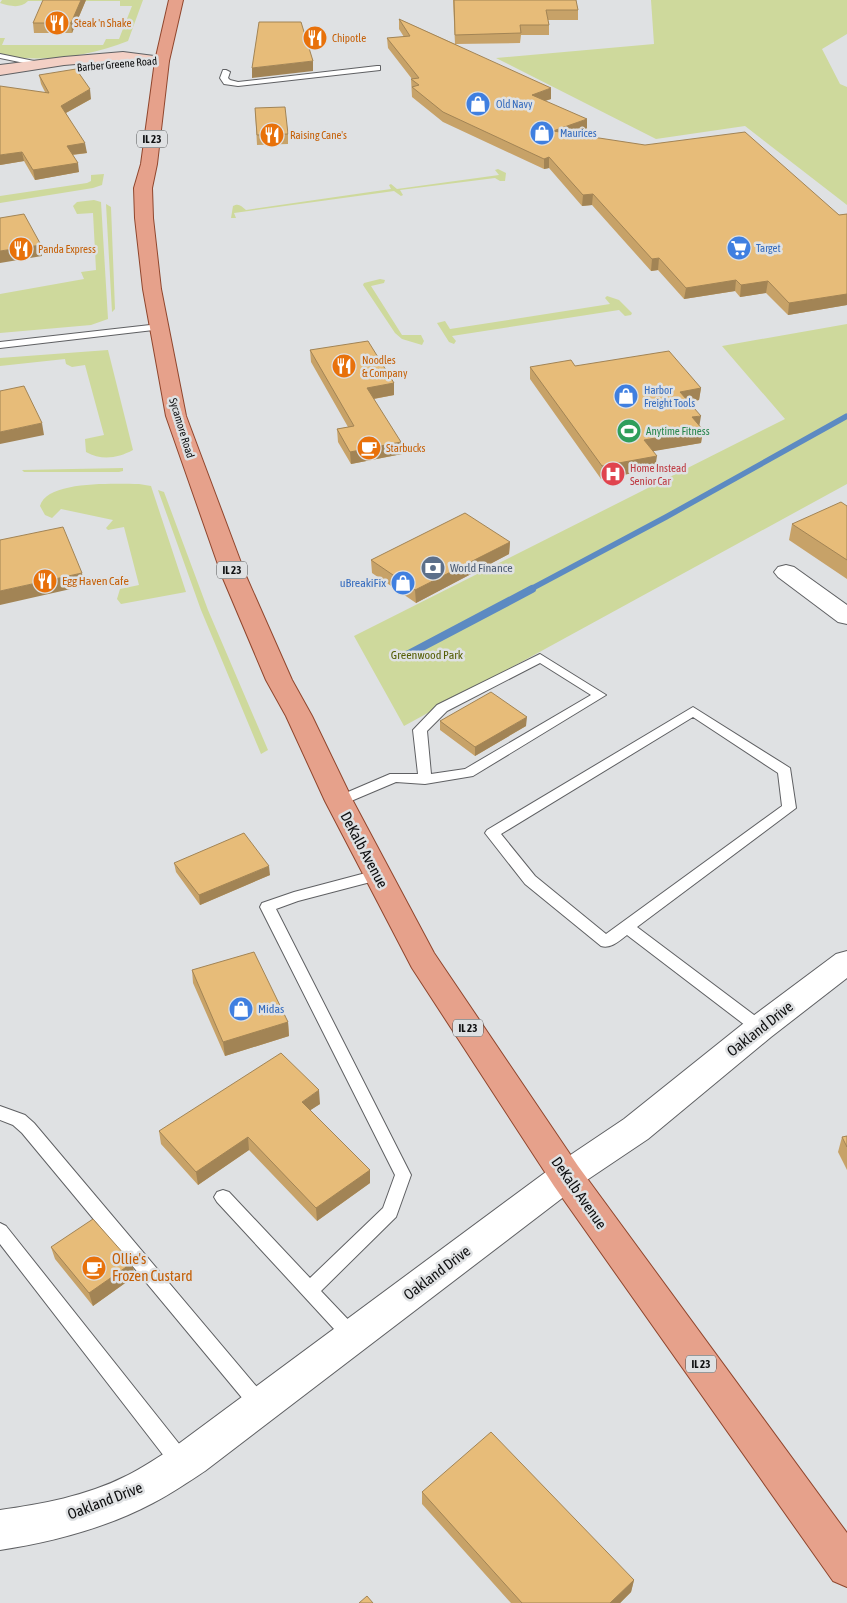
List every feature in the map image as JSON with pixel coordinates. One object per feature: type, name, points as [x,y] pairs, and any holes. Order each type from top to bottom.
[{"type":"main road","name":"Sycamore Road","points":[[176,0],[162,60],[149,164],[143,188],[144,218],[152,289],[176,416],[234,576],[279,680],[299,716],[338,801]]},
{"type":"main road","name":"Barber Greene Road","points":[[0,70],[100,57],[122,56],[162,60]]},
{"type":"main road","name":"Barber Greene Road","points":[[0,77],[76,67],[162,60]]},
{"type":"main road","name":"DeKalb Avenue","points":[[338,801],[360,838],[377,875],[423,960],[566,1176],[844,1554]]},
{"type":"street","points":[[786,572],[847,617]]},
{"type":"street","name":"Oakland Drive","points":[[0,1530],[28,1526],[78,1514],[138,1490],[182,1464],[566,1176],[636,1129],[760,1028],[847,962]]},
{"type":"lane","points":[[0,56],[39,64]]},
{"type":"lane","points":[[226,72],[224,78],[227,82],[238,84],[377,68]]},
{"type":"lane","points":[[0,345],[159,327]]},
{"type":"lane","points":[[338,801],[395,777],[425,778],[468,773],[600,696],[540,658],[442,708],[420,730],[425,778]]},
{"type":"lane","points":[[693,711],[785,772],[789,808],[627,927],[606,942],[530,880],[492,833],[693,711]]},
{"type":"lane","points":[[309,1291],[390,1212],[403,1175],[267,907],[294,897],[377,875]]},
{"type":"lane","points":[[627,927],[760,1028]]},
{"type":"lane","points":[[0,1113],[19,1120],[28,1128],[261,1406]]},
{"type":"lane","points":[[223,1197],[352,1336]]},
{"type":"lane","points":[[0,1230],[182,1464]]},
{"type":"green space","points":[[2,0],[143,0],[128,41],[81,55],[32,58],[0,55],[0,38],[5,38],[2,45],[103,45],[106,39],[119,39],[132,6],[120,6],[120,1],[28,1],[25,4],[15,6],[0,3]]},
{"type":"green space","points":[[651,0],[847,0],[847,34],[822,49],[840,84],[847,87],[847,205],[745,126],[656,139],[496,58],[654,44]]},
{"type":"green space","points":[[498,169],[506,173],[505,181],[495,178],[400,190],[403,195],[401,196],[394,191],[234,213],[236,218],[231,218],[233,206],[237,205],[246,210],[391,189],[389,185],[391,184],[397,189],[499,175],[495,170]]},
{"type":"green space","points":[[104,174],[102,185],[93,188],[0,203],[0,196],[87,183],[91,181],[91,175]]},
{"type":"green space","points":[[94,200],[101,202],[108,319],[91,325],[0,333],[0,294],[84,279],[81,272],[96,270],[93,213],[77,214],[73,206],[77,202]]},
{"type":"green space","points":[[106,204],[111,207],[115,309],[112,312]]},
{"type":"green space","points":[[380,279],[385,280],[384,283],[371,286],[402,335],[421,335],[424,341],[422,345],[402,339],[395,333],[363,285],[364,283]]},
{"type":"green space","points":[[607,296],[619,300],[632,313],[631,315],[625,316],[619,310],[452,336],[456,341],[454,344],[449,342],[437,323],[445,321],[450,329],[610,304],[605,298]]},
{"type":"green space","name":"Greenwood Park","points":[[847,324],[847,484],[404,726],[354,636],[785,419],[722,346]]},
{"type":"green space","points":[[108,350],[133,450],[116,457],[98,457],[86,452],[85,439],[104,435],[85,365],[72,367],[66,364],[65,359],[0,366],[0,358]]},
{"type":"green space","points":[[123,468],[123,471],[119,472],[24,472],[22,470]]},
{"type":"green space","points":[[99,484],[139,484],[151,486],[186,592],[121,604],[117,599],[120,589],[139,585],[124,527],[108,530],[106,528],[113,520],[61,509],[52,518],[45,515],[40,506],[45,498],[55,492],[68,488]]},
{"type":"green space","points":[[158,490],[164,492],[208,610],[268,750],[261,754],[201,610]]},
{"type":"building","points":[[43,0],[81,0],[71,23],[33,23]]},
{"type":"building","points":[[454,0],[576,0],[578,10],[546,10],[549,25],[520,25],[521,33],[455,35]]},
{"type":"building","name":"Target","points":[[399,19],[551,88],[532,95],[587,119],[553,131],[645,145],[745,132],[839,215],[847,214],[847,294],[789,303],[768,281],[741,285],[736,280],[686,288],[659,258],[652,259],[593,194],[583,195],[549,157],[544,159],[443,112],[412,87],[419,85],[411,79],[419,78],[387,38],[410,36]]},
{"type":"building","points":[[259,22],[301,22],[313,61],[252,68]]},
{"type":"building","points":[[76,69],[90,89],[61,106],[85,143],[67,146],[78,163],[33,170],[22,152],[0,155],[0,86],[49,93],[39,75]]},
{"type":"building","points":[[285,107],[288,134],[257,135],[255,108]]},
{"type":"building","points":[[24,214],[41,245],[0,251],[0,218]]},
{"type":"building","points":[[368,341],[394,383],[367,388],[401,442],[350,452],[337,429],[354,426],[310,350]]},
{"type":"building","points":[[669,351],[701,388],[680,392],[701,416],[692,417],[703,430],[644,440],[657,456],[602,466],[530,367],[571,360],[575,366]]},
{"type":"building","points":[[24,386],[42,423],[0,432],[0,391]]},
{"type":"building","points":[[841,502],[847,506],[847,560],[792,524]]},
{"type":"building","points":[[465,513],[510,542],[415,590],[371,560]]},
{"type":"building","points":[[63,527],[82,573],[0,591],[0,540]]},
{"type":"building","points":[[491,692],[527,717],[475,747],[440,721]]},
{"type":"building","points":[[244,833],[269,866],[199,895],[174,863]]},
{"type":"building","name":"Midas","points":[[254,952],[288,1022],[223,1042],[192,970]]},
{"type":"building","points":[[281,1053],[319,1090],[302,1102],[370,1170],[316,1208],[248,1137],[196,1172],[159,1131]]},
{"type":"building","points":[[847,1136],[847,1147],[842,1137]]},
{"type":"building","name":"Ollie's Frozen Custard","points":[[93,1219],[132,1263],[89,1293],[51,1247]]},
{"type":"building","points":[[491,1432],[634,1580],[610,1603],[522,1603],[422,1492]]},
{"type":"building","points":[[367,1596],[373,1603],[359,1603]]},
{"type":"waterway","points":[[529,590],[666,517],[847,416]]},
{"type":"waterway","points":[[405,656],[532,589]]},
{"type":"place","name":"Steak 'n Shake","points":[[57,23]]},
{"type":"place","name":"Chipotle","points":[[315,38]]},
{"type":"place","name":"Old Navy","points":[[478,104]]},
{"type":"place","name":"Maurices","points":[[542,133]]},
{"type":"place","name":"Raising Cane's","points":[[272,135]]},
{"type":"place","name":"Target","points":[[739,248]]},
{"type":"place","name":"Panda Express","points":[[21,249]]},
{"type":"place","name":"Noodles & Company","points":[[344,366]]},
{"type":"place","name":"Harbor Freight Tools","points":[[626,396]]},
{"type":"place","name":"Anytime Fitness","points":[[629,431]]},
{"type":"place","name":"Starbucks","points":[[369,448]]},
{"type":"place","name":"Home Instead Senior Car","points":[[613,474]]},
{"type":"place","name":"World Finance","points":[[433,568]]},
{"type":"place","name":"Egg Haven Cafe","points":[[45,581]]},
{"type":"place","name":"uBreakiFix","points":[[403,583]]},
{"type":"place","name":"Midas","points":[[241,1009]]},
{"type":"place","name":"Ollie's Frozen Custard","points":[[94,1268]]}]
